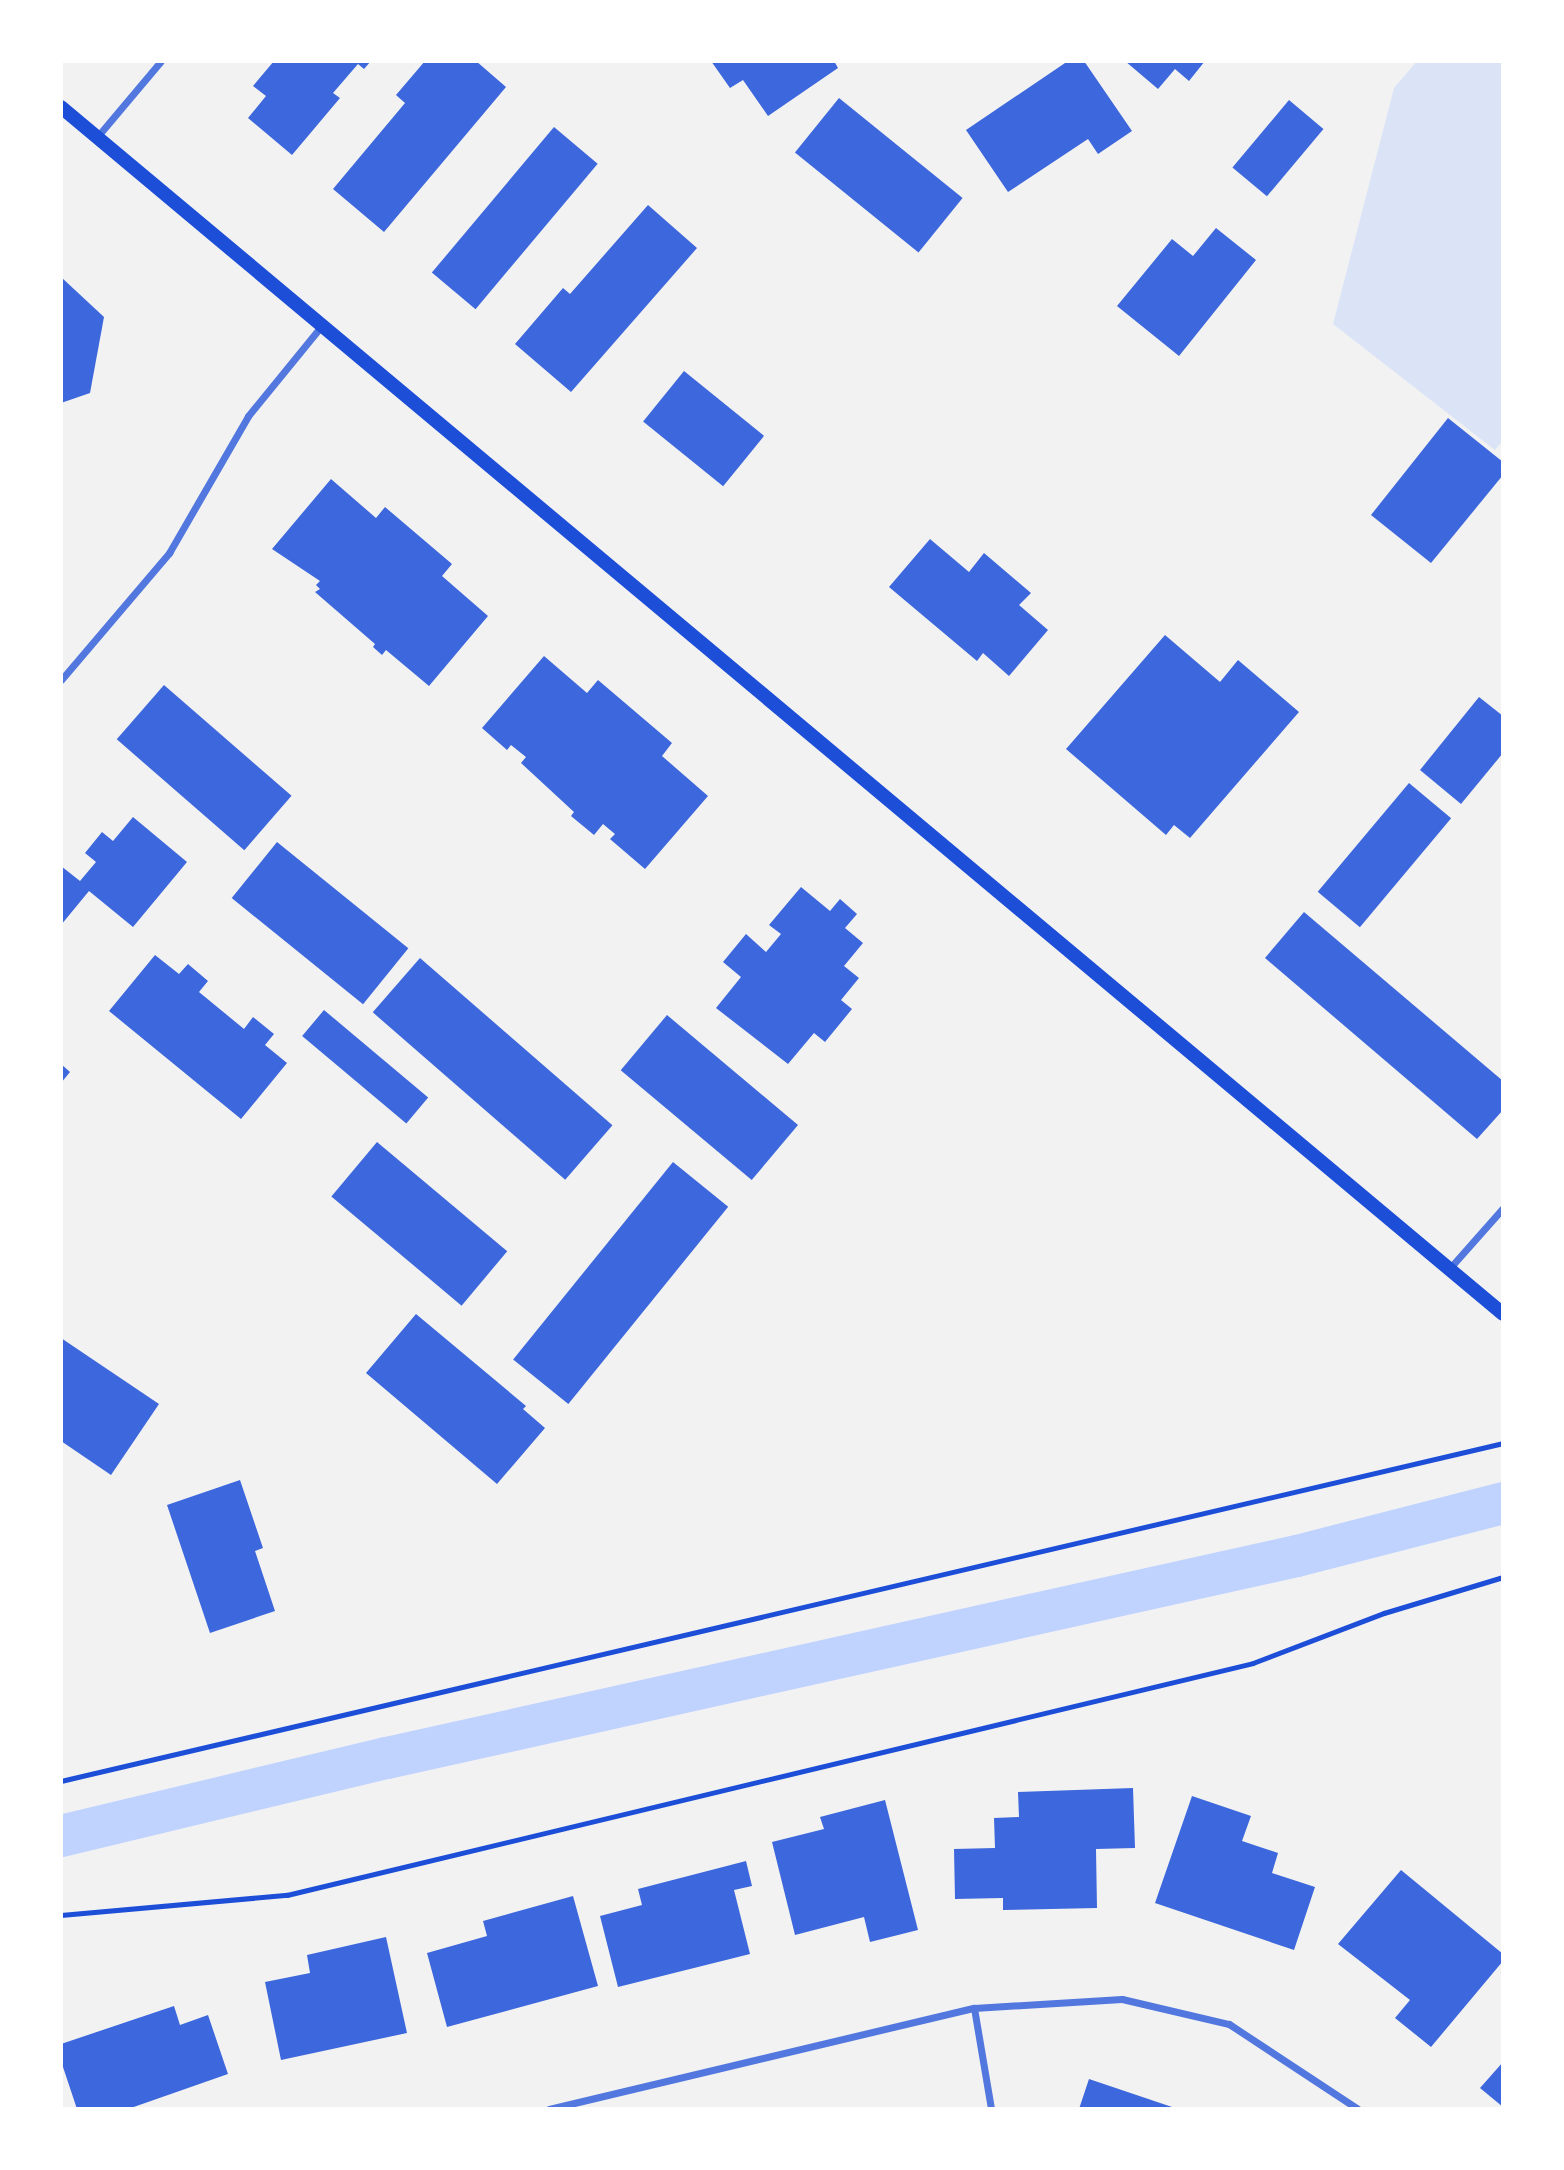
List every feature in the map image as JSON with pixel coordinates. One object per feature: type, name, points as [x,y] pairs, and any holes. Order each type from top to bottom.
[{"type":"main road","points":[[61,107],[323,323],[1503,1314]]},
{"type":"street","points":[[97,137],[161,61]]},
{"type":"street","points":[[61,680],[169,552],[248,416],[323,323]]},
{"type":"street","points":[[1449,1269],[1503,1208]]},
{"type":"street","points":[[549,2109],[974,2008],[1122,2000],[1229,2024],[1358,2109]]},
{"type":"street","points":[[974,2008],[991,2109]]},
{"type":"path","points":[[61,1782],[1503,1443]]},
{"type":"path","points":[[61,1916],[301,1892],[1253,1663],[1384,1613],[1503,1577]]},
{"type":"shaded area","points":[[1417,61],[1503,61],[1503,440],[1495,450],[1333,324],[1394,88]]},
{"type":"building","points":[[274,61],[371,61],[364,69],[358,64],[333,93],[340,98],[292,155],[248,118],[266,96],[253,86]]},
{"type":"building","points":[[425,61],[476,61],[506,87],[384,232],[333,189],[405,103],[396,95]]},
{"type":"building","points":[[711,61],[834,61],[838,68],[768,116],[743,80],[730,88]]},
{"type":"building","points":[[1068,61],[1084,61],[1132,131],[1098,154],[1088,139],[1008,192],[966,130]]},
{"type":"building","points":[[1125,61],[1205,61],[1189,81],[1175,69],[1158,89]]},
{"type":"building","points":[[839,98],[963,198],[919,252],[795,152]]},
{"type":"building","points":[[1289,100],[1323,129],[1267,196],[1232,167]]},
{"type":"building","points":[[554,127],[598,164],[476,309],[432,273]]},
{"type":"building","points":[[648,205],[697,248],[571,392],[515,344],[563,288],[570,294]]},
{"type":"building","points":[[1216,228],[1256,260],[1179,356],[1117,306],[1172,239],[1193,256]]},
{"type":"building","points":[[61,277],[104,317],[90,393],[61,403]]},
{"type":"building","points":[[684,371],[764,436],[723,486],[643,422]]},
{"type":"building","points":[[1448,418],[1503,462],[1503,475],[1431,563],[1371,515]]},
{"type":"building","points":[[331,479],[376,518],[385,507],[452,564],[442,576],[488,616],[429,686],[386,650],[382,655],[373,647],[375,644],[315,592],[320,589],[316,585],[320,581],[272,549]]},
{"type":"building","points":[[930,539],[969,572],[984,553],[1031,593],[1019,605],[1048,630],[1009,676],[983,653],[977,661],[889,587]]},
{"type":"building","points":[[1165,635],[1220,682],[1238,660],[1299,712],[1190,838],[1174,825],[1166,835],[1066,749]]},
{"type":"building","points":[[544,656],[587,693],[598,680],[672,743],[662,756],[708,796],[645,869],[610,839],[615,834],[603,824],[594,835],[571,816],[574,812],[521,763],[526,757],[511,745],[507,750],[482,728]]},
{"type":"building","points":[[164,685],[292,796],[244,850],[117,739]]},
{"type":"building","points":[[1479,697],[1503,716],[1503,753],[1461,804],[1420,770]]},
{"type":"building","points":[[1409,783],[1451,818],[1360,927],[1318,892]]},
{"type":"building","points":[[133,817],[187,862],[133,927],[89,891],[61,925],[61,866],[80,881],[96,862],[85,853],[102,832],[113,841]]},
{"type":"building","points":[[277,842],[408,948],[363,1004],[232,898]]},
{"type":"building","points":[[801,887],[830,911],[840,899],[857,914],[845,928],[863,943],[844,966],[859,978],[841,1000],[852,1009],[825,1042],[814,1033],[788,1064],[716,1008],[741,977],[723,962],[746,934],[766,952],[781,934],[769,925]]},
{"type":"building","points":[[1304,912],[1503,1081],[1503,1110],[1477,1139],[1265,958]]},
{"type":"building","points":[[155,955],[179,974],[188,964],[208,981],[199,992],[244,1029],[253,1017],[274,1034],[265,1045],[287,1063],[241,1119],[109,1011]]},
{"type":"building","points":[[420,958],[612,1125],[565,1180],[373,1012]]},
{"type":"building","points":[[324,1010],[428,1097],[406,1123],[302,1036]]},
{"type":"building","points":[[667,1015],[798,1125],[752,1180],[621,1070]]},
{"type":"building","points":[[61,1064],[70,1072],[61,1083]]},
{"type":"building","points":[[377,1142],[507,1251],[462,1306],[331,1196]]},
{"type":"building","points":[[673,1162],[728,1207],[568,1404],[513,1359]]},
{"type":"building","points":[[416,1314],[526,1406],[523,1409],[545,1428],[497,1484],[366,1373]]},
{"type":"building","points":[[61,1338],[159,1404],[111,1475],[61,1441]]},
{"type":"building","points":[[240,1480],[263,1548],[255,1551],[275,1611],[210,1633],[167,1505]]},
{"type":"building","points":[[1133,1788],[1135,1848],[1096,1849],[1097,1908],[1003,1910],[1003,1898],[955,1899],[954,1849],[995,1848],[994,1818],[1019,1817],[1018,1792]]},
{"type":"building","points":[[1192,1796],[1251,1816],[1242,1841],[1278,1853],[1272,1873],[1315,1887],[1294,1950],[1155,1903]]},
{"type":"building","points":[[885,1800],[918,1930],[870,1942],[864,1917],[795,1935],[772,1842],[824,1829],[820,1817]]},
{"type":"building","points":[[746,1861],[752,1886],[734,1890],[750,1954],[618,1987],[600,1916],[642,1905],[638,1889]]},
{"type":"building","points":[[1401,1870],[1503,1954],[1503,1961],[1431,2047],[1395,2018],[1410,2000],[1338,1944]]},
{"type":"building","points":[[573,1896],[598,1986],[447,2027],[427,1953],[487,1936],[483,1921]]},
{"type":"building","points":[[386,1937],[407,2033],[281,2060],[265,1982],[310,1973],[307,1955]]},
{"type":"building","points":[[174,2006],[180,2025],[208,2015],[228,2074],[128,2109],[77,2109],[61,2061],[61,2044]]},
{"type":"building","points":[[1503,2062],[1503,2107],[1480,2088]]},
{"type":"building","points":[[1089,2079],[1175,2108],[1175,2109],[1079,2109]]},
{"type":"waterway","points":[[61,1836],[387,1758],[1297,1556],[1503,1503]]}]
